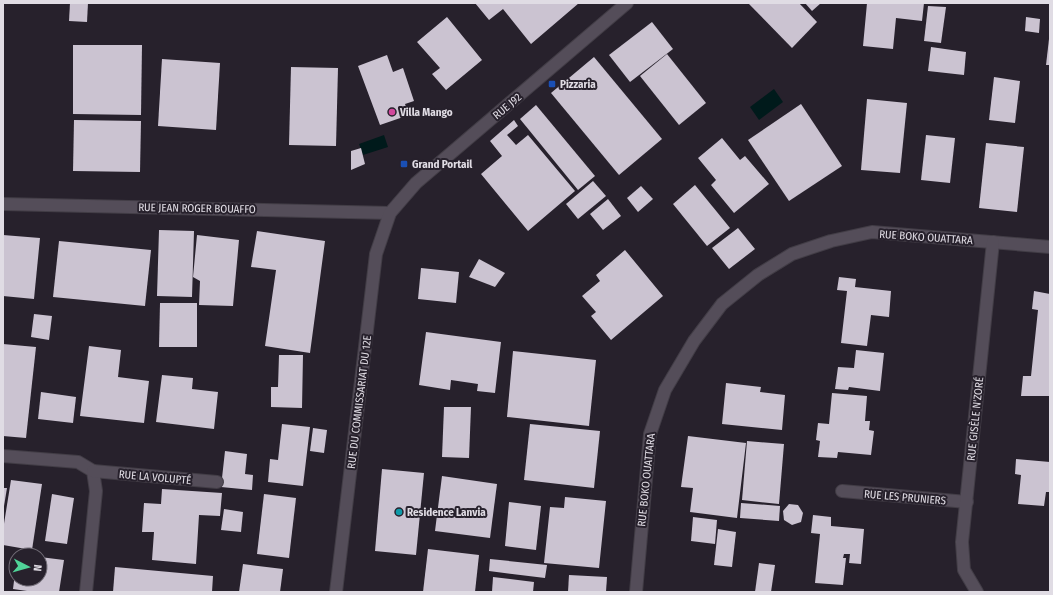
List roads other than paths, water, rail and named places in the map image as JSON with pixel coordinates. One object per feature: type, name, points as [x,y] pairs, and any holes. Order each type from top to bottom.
[{"type":"street","name":"RUE J92","points":[[390,213],[416,183],[627,3]]},
{"type":"street","name":"RUE JEAN ROGER BOUAFFO","points":[[3,204],[390,213]]},
{"type":"street","name":"RUE DU COMMISSARIAT DU 12E","points":[[336,592],[376,254],[390,213]]},
{"type":"street","name":"RUE BOKO OUATTARA","points":[[636,592],[650,434],[665,390],[694,341],[722,304],[758,274],[792,254],[831,241],[872,232],[1050,247]]},
{"type":"street","name":"RUE GISÈLE N'ZORÉ","points":[[977,592],[964,570],[962,542],[993,242]]},
{"type":"street","points":[[3,456],[78,462],[93,471],[96,491],[86,592]]},
{"type":"street","name":"RUE LA VOLUPTÉ","points":[[93,471],[217,482]]},
{"type":"street","name":"RUE LES PRUNIERS","points":[[842,491],[967,502]]},
{"type":"place","name":"Pizzaria","points":[[552,84]]},
{"type":"place","name":"Villa Mango","points":[[392,112]]},
{"type":"place","name":"Grand Portail","points":[[404,164]]},
{"type":"place","name":"Residence Lanvia","points":[[399,512]]}]
